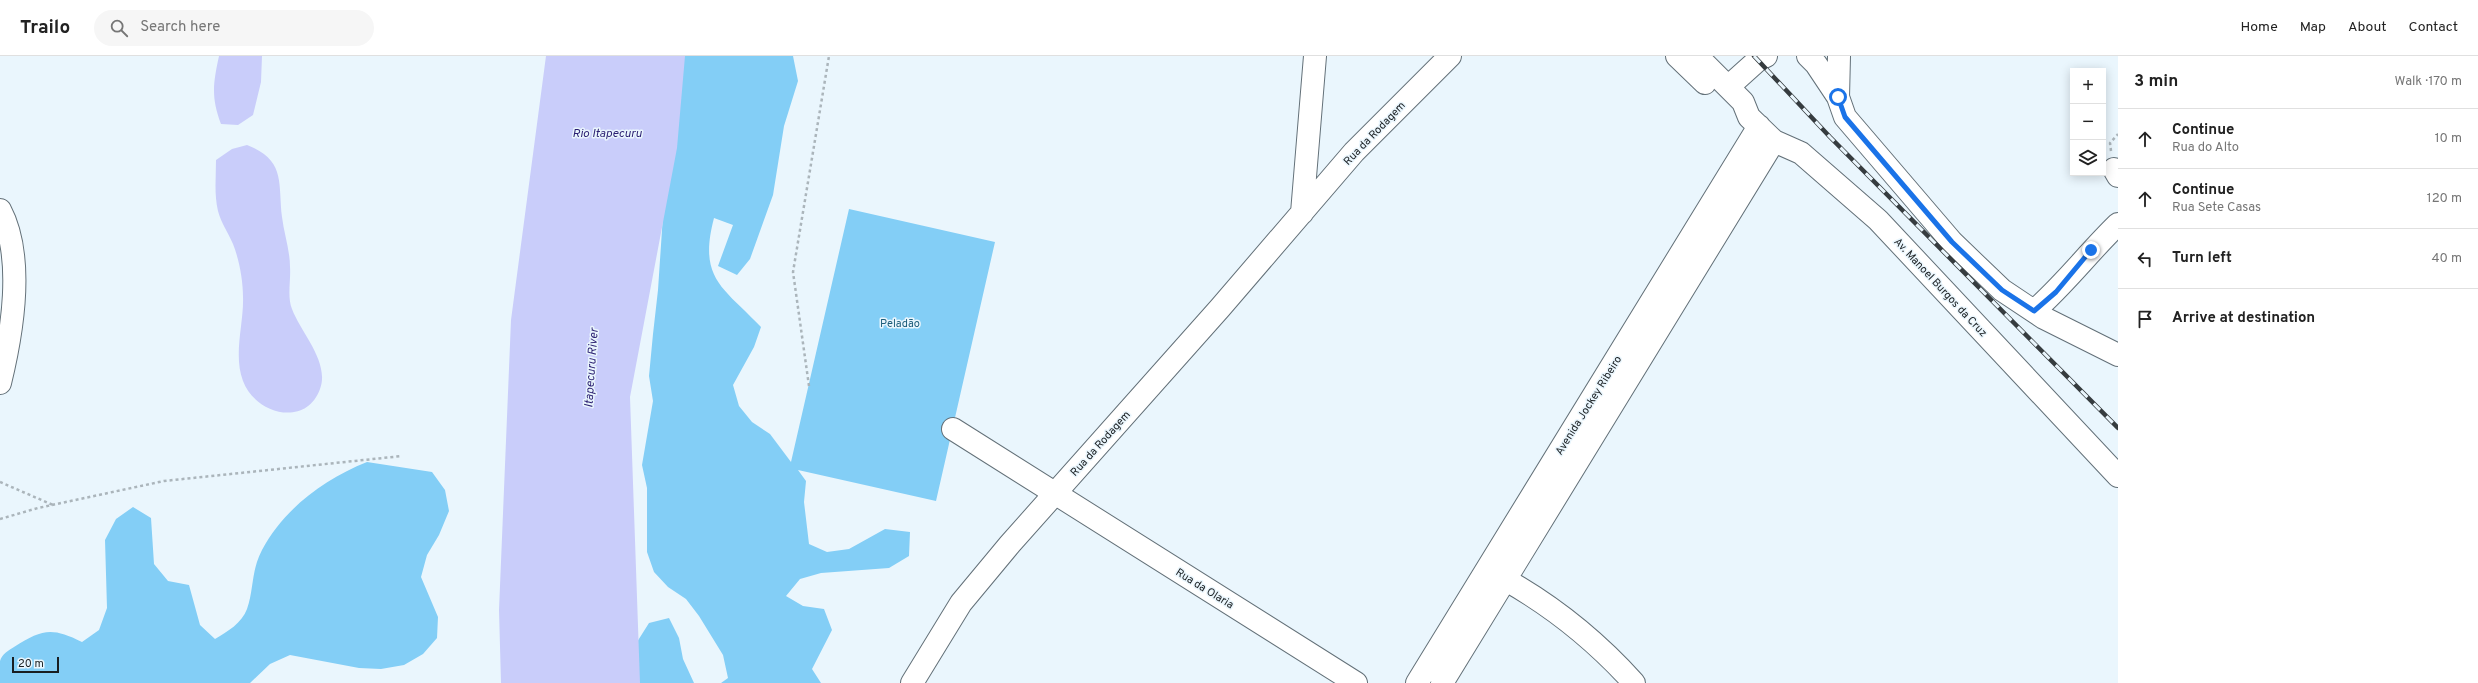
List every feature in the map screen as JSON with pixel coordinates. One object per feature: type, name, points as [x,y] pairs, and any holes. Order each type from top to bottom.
[{"type":"street","points":[[1302,213],[1315,56]]},
{"type":"street","name":"Rua da Rodagem","points":[[912,683],[961,603],[1354,152],[1450,56]]},
{"type":"street","points":[[1677,56],[1737,114],[1754,121]]},
{"type":"street","points":[[1697,56],[1743,102],[1754,121]]},
{"type":"street","points":[[1728,87],[1758,60],[1766,56]]},
{"type":"street","points":[[1808,56],[1816,64],[1841,107],[1952,242],[2002,290],[2034,311],[2118,355]]},
{"type":"street","points":[[1839,56],[1841,107]]},
{"type":"street","name":"Av. Manoel Burgos da Cruz","points":[[1754,121],[1774,141],[1801,153],[1878,220],[2118,476]]},
{"type":"street","name":"Avenida Jockey Ribeiro","points":[[1417,683],[1754,121]]},
{"type":"street","name":"Avenida Jockey Ribeiro","points":[[1442,683],[1774,141]]},
{"type":"street","points":[[0,210],[5,219],[14,264],[10,323],[0,383]]},
{"type":"street","points":[[2034,311],[2056,292],[2091,250],[2118,224]]},
{"type":"street","name":"Rua da Olaria","points":[[953,429],[1356,683]]},
{"type":"street","points":[[1506,580],[1538,598],[1607,654],[1634,683]]},
{"type":"path","points":[[809,386],[793,272],[829,56]]},
{"type":"path","points":[[0,519],[52,504],[164,481],[402,456]]},
{"type":"path","points":[[0,482],[52,504]]},
{"type":"green space","name":"Peladão","points":[[681,56],[793,56],[798,81],[784,126],[773,195],[750,259],[737,275],[718,266],[733,225],[714,218],[709,255],[712,269],[717,280],[735,302],[761,327],[754,347],[733,385],[739,406],[752,422],[770,434],[791,462],[849,209],[995,242],[936,501],[798,470],[806,481],[804,502],[809,544],[827,552],[849,549],[885,529],[910,532],[909,556],[889,568],[821,573],[800,579],[786,596],[803,606],[824,609],[832,630],[812,669],[821,683],[721,683],[728,678],[723,655],[699,616],[686,599],[668,587],[654,572],[647,552],[647,488],[642,465],[653,401],[649,376],[658,290],[664,200]]},
{"type":"green space","points":[[367,462],[432,472],[445,490],[449,511],[439,535],[427,555],[421,577],[438,617],[437,638],[423,654],[404,665],[381,669],[359,668],[290,655],[270,664],[250,683],[0,683],[1,659],[4,654],[24,641],[40,634],[55,632],[72,637],[82,642],[99,630],[107,608],[105,540],[116,519],[133,507],[151,518],[154,564],[168,581],[189,585],[200,625],[215,639],[234,627],[245,614],[258,558],[271,535],[282,521],[307,497],[321,487],[336,477]]},
{"type":"green space","points":[[669,618],[679,638],[683,659],[694,683],[632,683],[637,642],[649,623]]},
{"type":"water","points":[[219,56],[262,56],[261,82],[253,115],[238,125],[221,124],[218,114],[214,98],[214,83]]},
{"type":"water","name":"Rio Itapecuru","points":[[546,56],[685,56],[677,148],[630,397],[640,683],[501,683],[499,610],[511,320]]},
{"type":"water","points":[[247,145],[260,151],[268,158],[274,165],[278,174],[282,217],[290,261],[289,294],[292,309],[318,358],[321,368],[322,379],[320,389],[313,401],[304,409],[293,412],[281,412],[258,402],[249,392],[240,371],[239,350],[243,307],[242,284],[239,263],[235,250],[218,211],[216,192],[216,160],[232,149]]},
{"type":"railway","points":[[1754,56],[1830,137],[2118,428]]},
{"type":"route","points":[[1838,97],[1845,117],[1868,146],[1952,242],[2002,290],[2034,311],[2056,292],[2091,250]]},
{"type":"water label","name":"Itapecuru River","points":[[591,368]]}]
